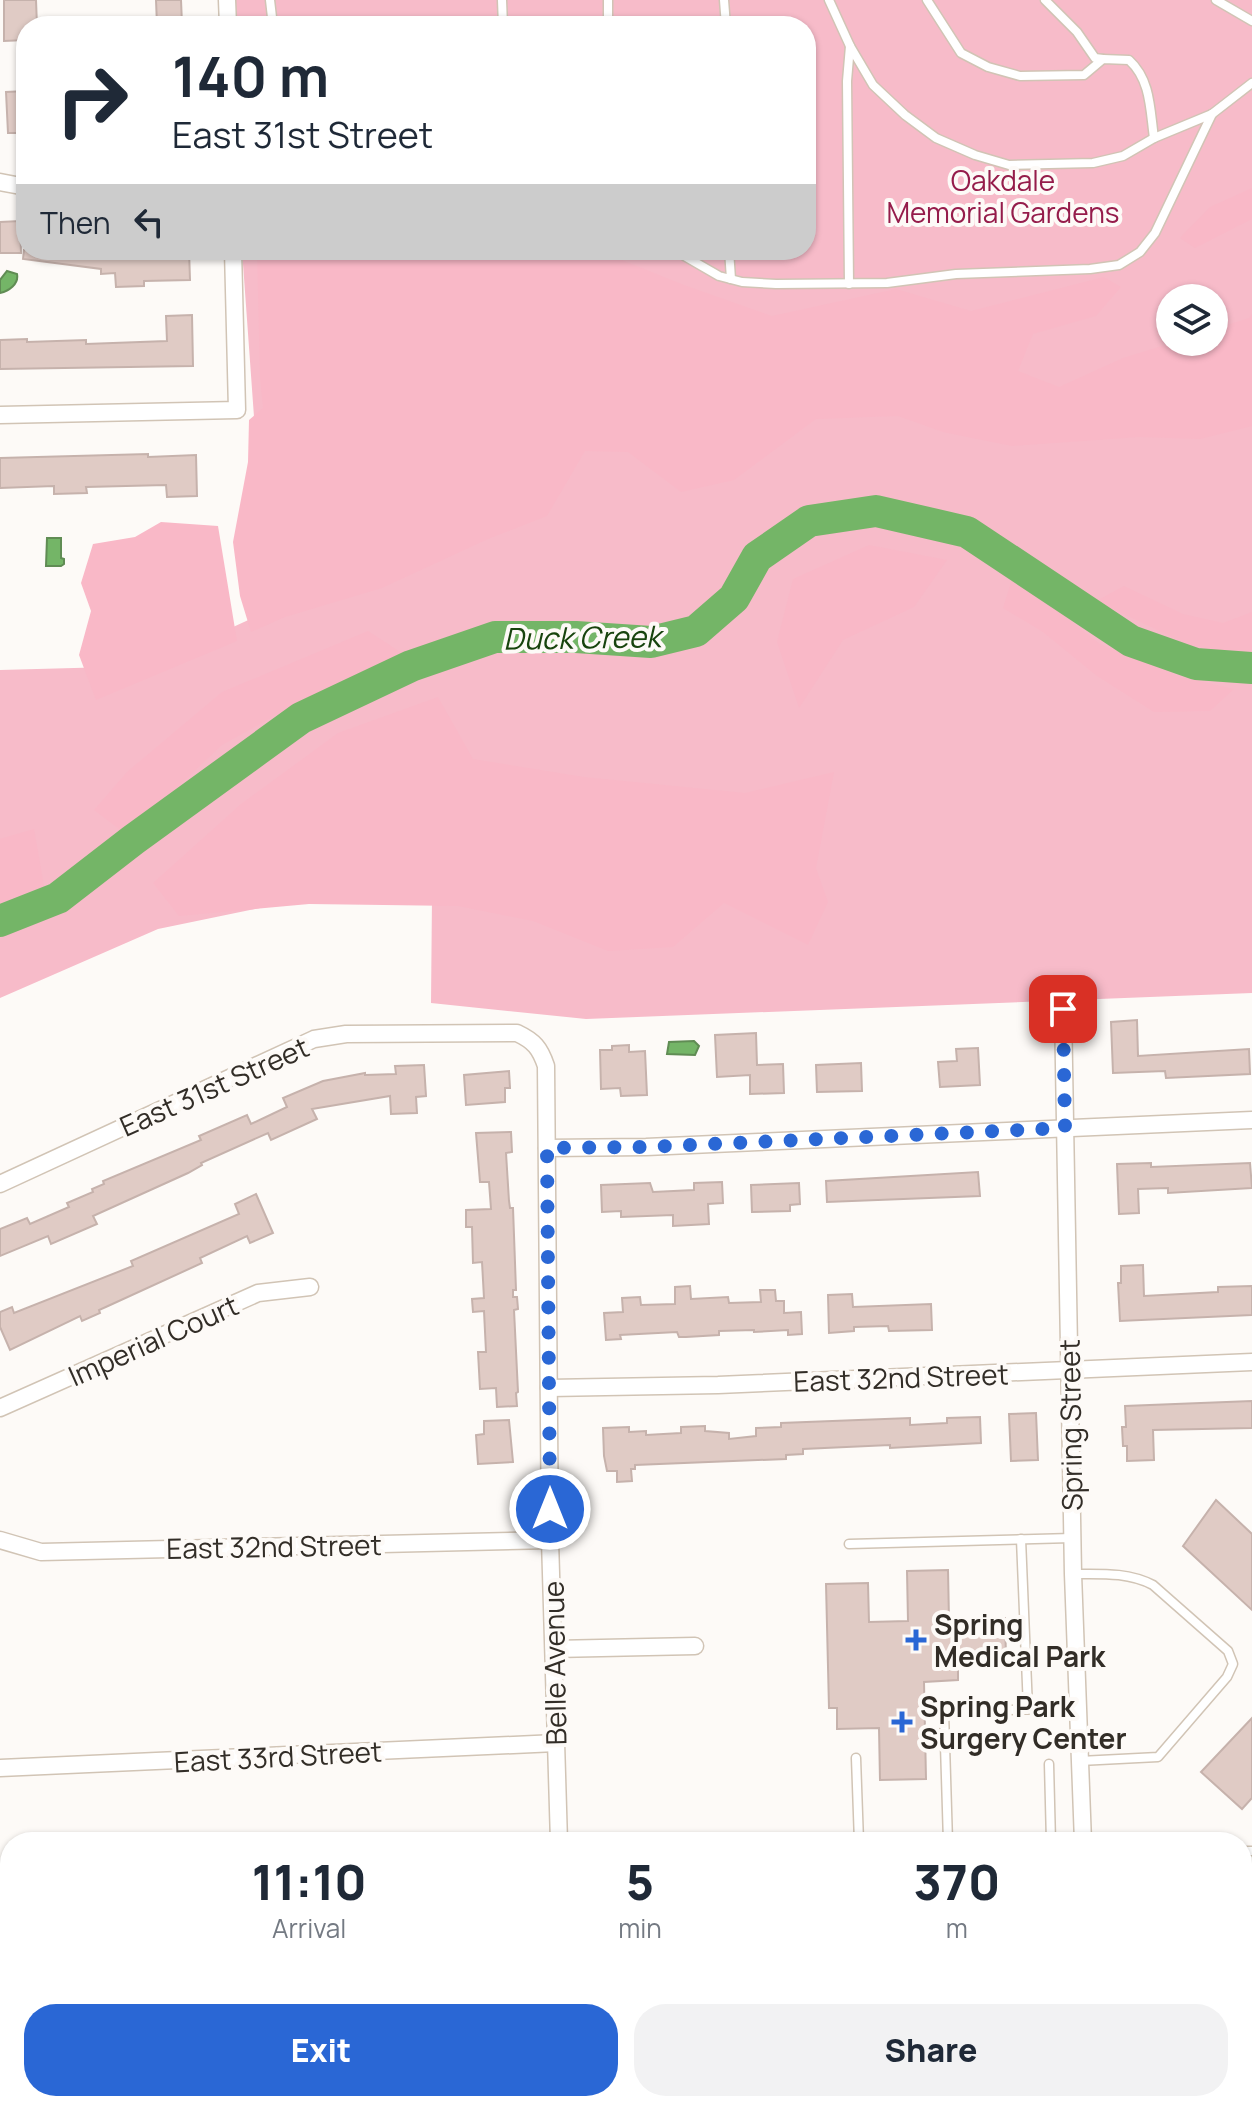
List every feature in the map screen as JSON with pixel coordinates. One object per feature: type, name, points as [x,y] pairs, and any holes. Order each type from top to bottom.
[{"type":"street","points":[[0,415],[237,410],[233,260]]},
{"type":"street","name":"Spring Street","points":[[1063,1009],[1072,1538],[1083,1832]]},
{"type":"street","name":"East 31st Street","points":[[0,1184],[297,1045],[346,1034],[517,1033],[531,1040],[540,1049],[546,1066],[547,1148]]},
{"type":"street","points":[[547,1148],[646,1147],[1252,1120]]},
{"type":"street","name":"Belle Avenue","points":[[547,1148],[550,1540],[559,1832]]},
{"type":"street","name":"Imperial Court","points":[[0,1408],[258,1293],[310,1287]]},
{"type":"street","name":"East 32nd Street","points":[[549,1388],[718,1385],[1252,1362]]},
{"type":"street","name":"East 32nd Street","points":[[0,1540],[41,1552],[550,1540]]},
{"type":"street","points":[[554,1649],[695,1646]]},
{"type":"street","name":"East 33rd Street","points":[[0,1768],[556,1743]]},
{"type":"lane","points":[[829,0],[850,46],[873,85],[905,115],[936,138],[1009,165],[1093,163],[1123,156],[1154,138],[1212,114],[1252,83]]},
{"type":"lane","points":[[927,0],[961,53],[988,67],[1020,76],[1084,75],[1103,59]]},
{"type":"lane","points":[[1045,0],[1077,32],[1095,58],[1129,60],[1141,70],[1147,88],[1154,138]]},
{"type":"lane","points":[[1216,0],[1252,21]]},
{"type":"lane","points":[[849,284],[847,81],[850,46]]},
{"type":"lane","points":[[691,260],[719,276],[776,284],[887,283],[956,274],[1119,265],[1140,252],[1155,233],[1212,114]]},
{"type":"lane","points":[[730,260],[731,279]]},
{"type":"lane","points":[[849,1544],[1072,1538]]},
{"type":"lane","points":[[1021,1539],[1028,1709]]},
{"type":"lane","points":[[1073,1574],[1117,1574],[1140,1578],[1153,1585],[1228,1651],[1233,1664],[1227,1677],[1158,1757],[1080,1761]]},
{"type":"lane","points":[[948,1832],[944,1712],[1078,1708]]},
{"type":"lane","points":[[856,1758],[859,1832]]},
{"type":"lane","points":[[1049,1764],[1051,1832]]},
{"type":"green space","name":"Oakdale Memorial Gardens","points":[[234,0],[1252,0],[1252,993],[586,1019],[431,1003],[432,897],[304,899],[158,929],[0,998],[0,670],[148,666],[268,611],[243,260],[816,260],[816,16],[235,16]]},
{"type":"shaded area","points":[[1252,188],[1252,219],[1195,248],[1180,238],[1210,207]]},
{"type":"shaded area","points":[[257,260],[622,260],[772,316],[896,289],[971,311],[1104,277],[1121,287],[1096,316],[1033,334],[1018,371],[1059,387],[1123,358],[1156,348],[1156,356],[1228,356],[1228,325],[1249,318],[1252,314],[1252,426],[1200,439],[1139,437],[1012,446],[943,432],[898,416],[816,419],[734,480],[681,492],[628,452],[585,451],[547,516],[488,539],[382,588],[285,617],[251,632],[240,596],[233,542],[248,462],[249,420],[263,408]]},
{"type":"shaded area","points":[[7,271],[17,274],[16,281],[10,289],[0,293],[0,280]]},
{"type":"shaded area","points":[[161,522],[218,526],[237,641],[96,700],[79,655],[91,611],[81,583],[93,544],[135,537]]},
{"type":"shaded area","points":[[47,538],[61,538],[64,564],[61,566],[46,566]]},
{"type":"shaded area","points":[[869,545],[947,560],[914,607],[843,640],[799,708],[777,642],[793,579]]},
{"type":"shaded area","points":[[1013,576],[1100,644],[1181,677],[1234,689],[1210,711],[1154,712],[1097,676],[1043,632],[1003,608]]},
{"type":"shaded area","points":[[1124,586],[1183,614],[1223,623],[1252,612],[1252,656],[1189,645],[1096,601]]},
{"type":"shaded area","points":[[368,631],[405,655],[309,697],[222,745],[127,835],[94,810],[127,772],[222,692]]},
{"type":"shaded area","points":[[438,697],[473,759],[584,777],[745,793],[834,772],[816,868],[828,902],[808,945],[724,903],[673,947],[608,951],[533,921],[458,906],[309,904],[179,916],[153,883],[241,804],[338,733]]},
{"type":"shaded area","points":[[34,829],[44,886],[0,903],[0,839]]},
{"type":"shaded area","points":[[694,1041],[699,1046],[695,1055],[667,1054],[669,1042]]},
{"type":"building","points":[[4,0],[36,0],[37,16],[16,16],[16,40],[4,41]]},
{"type":"building","points":[[156,0],[181,0],[182,16],[157,16]]},
{"type":"building","points":[[6,92],[16,92],[16,133],[8,133]]},
{"type":"building","points":[[16,221],[16,253],[0,253],[0,222]]},
{"type":"building","points":[[31,260],[189,260],[190,280],[144,281],[144,286],[116,287],[115,273],[101,274],[101,269]]},
{"type":"building","points":[[192,315],[193,366],[0,369],[0,340],[86,340],[86,344],[167,341],[166,316]]},
{"type":"building","points":[[148,454],[148,457],[196,455],[197,496],[167,497],[166,485],[86,487],[87,493],[54,494],[54,486],[0,488],[0,458]]},
{"type":"building","points":[[1137,1020],[1138,1056],[1249,1049],[1250,1074],[1166,1078],[1165,1071],[1113,1073],[1111,1022]]},
{"type":"building","points":[[756,1033],[757,1065],[783,1064],[784,1093],[750,1094],[750,1075],[717,1077],[715,1035]]},
{"type":"building","points":[[629,1045],[629,1052],[645,1051],[647,1095],[621,1096],[620,1088],[601,1089],[600,1050]]},
{"type":"building","points":[[978,1048],[980,1085],[940,1087],[938,1062],[957,1061],[956,1049]]},
{"type":"building","points":[[861,1063],[862,1091],[817,1092],[816,1065]]},
{"type":"building","points":[[424,1065],[426,1096],[416,1097],[417,1113],[391,1114],[390,1096],[312,1109],[317,1119],[271,1140],[268,1133],[201,1163],[188,1173],[93,1216],[97,1224],[51,1244],[48,1236],[0,1256],[0,1229],[27,1218],[30,1224],[69,1207],[67,1203],[93,1192],[92,1189],[104,1184],[103,1181],[201,1140],[199,1136],[247,1115],[251,1124],[287,1107],[283,1098],[323,1081],[365,1073],[396,1074],[395,1066]]},
{"type":"building","points":[[509,1071],[510,1088],[505,1088],[505,1102],[466,1105],[464,1075]]},
{"type":"building","points":[[511,1132],[512,1152],[506,1153],[509,1201],[510,1208],[513,1208],[516,1290],[513,1290],[513,1297],[517,1297],[518,1309],[514,1310],[518,1392],[517,1406],[497,1407],[496,1388],[480,1389],[478,1352],[486,1352],[484,1311],[473,1312],[472,1299],[484,1298],[482,1262],[473,1263],[472,1227],[466,1227],[466,1210],[491,1209],[489,1182],[480,1182],[476,1133]]},
{"type":"building","points":[[1151,1163],[1151,1167],[1250,1163],[1252,1188],[1168,1193],[1168,1188],[1138,1189],[1139,1213],[1119,1214],[1117,1164]]},
{"type":"building","points":[[978,1172],[980,1196],[827,1202],[826,1181]]},
{"type":"building","points":[[722,1182],[723,1203],[708,1204],[709,1224],[673,1226],[673,1215],[621,1217],[621,1211],[602,1212],[601,1185],[650,1183],[653,1192],[694,1190],[694,1183]]},
{"type":"building","points":[[799,1183],[800,1204],[790,1205],[790,1211],[752,1212],[751,1185]]},
{"type":"building","points":[[256,1194],[273,1233],[250,1243],[247,1236],[200,1258],[202,1263],[99,1310],[100,1313],[82,1321],[80,1316],[10,1350],[0,1327],[0,1312],[12,1307],[14,1313],[133,1266],[131,1261],[239,1214],[235,1204]]},
{"type":"building","points":[[1143,1265],[1144,1296],[1218,1292],[1218,1287],[1252,1286],[1252,1315],[1120,1321],[1118,1283],[1121,1283],[1121,1266]]},
{"type":"building","points":[[690,1286],[691,1299],[728,1297],[729,1303],[761,1302],[760,1290],[775,1290],[776,1301],[784,1301],[784,1313],[801,1312],[802,1334],[788,1335],[788,1330],[754,1330],[679,1337],[677,1332],[620,1335],[621,1339],[606,1340],[604,1313],[623,1312],[622,1298],[640,1297],[641,1305],[675,1304],[675,1287]]},
{"type":"building","points":[[852,1294],[853,1307],[931,1304],[932,1330],[889,1331],[888,1326],[854,1327],[854,1331],[829,1333],[828,1295]]},
{"type":"building","points":[[1252,1401],[1252,1428],[1153,1430],[1154,1460],[1127,1461],[1122,1427],[1126,1427],[1125,1406]]},
{"type":"building","points":[[1036,1413],[1038,1460],[1011,1461],[1009,1414]]},
{"type":"building","points":[[980,1417],[981,1443],[803,1449],[803,1454],[786,1455],[786,1459],[635,1465],[635,1469],[631,1469],[632,1481],[617,1482],[617,1471],[607,1471],[604,1456],[603,1428],[629,1427],[629,1432],[646,1431],[646,1435],[681,1433],[681,1427],[705,1426],[705,1431],[729,1433],[729,1439],[756,1436],[756,1428],[781,1427],[781,1423],[910,1418],[910,1425],[947,1423],[947,1418]]},
{"type":"building","points":[[509,1420],[513,1462],[478,1464],[476,1435],[484,1434],[484,1421]]},
{"type":"building","points":[[1216,1500],[1252,1534],[1252,1610],[1183,1546]]},
{"type":"building","name":"Spring Medical Park","points":[[948,1570],[949,1620],[1005,1618],[1006,1657],[958,1658],[958,1680],[924,1682],[926,1779],[880,1780],[879,1728],[837,1729],[837,1708],[829,1708],[826,1584],[868,1583],[869,1622],[908,1621],[907,1571]]},
{"type":"building","points":[[1252,1718],[1252,1798],[1242,1809],[1201,1772]]},
{"type":"waterway","name":"Duck Creek","points":[[0,921],[58,898],[301,718],[411,666],[495,637],[576,637],[651,642],[696,631],[734,598],[757,557],[809,521],[876,511],[967,532],[1131,641],[1196,664],[1252,668]]},
{"type":"place","name":"Spring Medical Park","points":[[916,1640]]},
{"type":"place","name":"Spring Park Surgery Center","points":[[902,1722]]},
{"type":"route","points":[[550,1509],[547,1148],[646,1147],[1065,1128],[1063,1009]]}]
